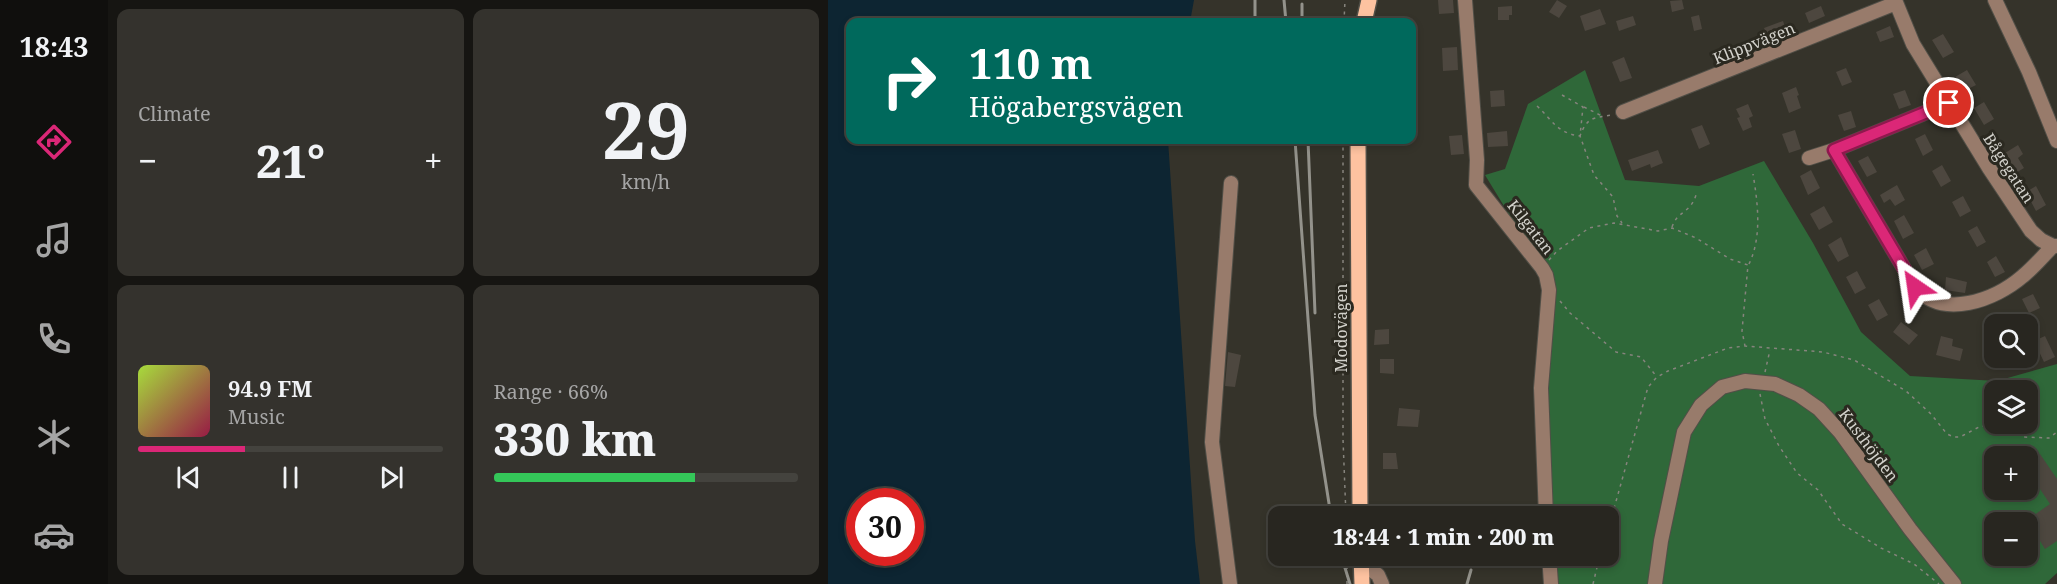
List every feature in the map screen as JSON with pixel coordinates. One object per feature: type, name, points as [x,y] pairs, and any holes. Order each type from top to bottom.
[{"type":"main road","points":[[1365,18],[1369,0]]},
{"type":"main road","name":"Modovägen","points":[[1358,144],[1360,506]]},
{"type":"main road","points":[[1358,566],[1362,584]]},
{"type":"street","name":"Kilgatan","points":[[1465,0],[1477,160],[1476,184],[1542,268],[1549,290],[1541,388],[1546,506]]},
{"type":"street","points":[[1995,0],[2034,83],[2057,141]]},
{"type":"street","name":"Bågegatan","points":[[1895,2],[1913,44],[2031,231],[2055,246]]},
{"type":"street","name":"Klippvägen","points":[[1623,112],[1895,2]]},
{"type":"street","points":[[1809,158],[1949,103]]},
{"type":"street","points":[[1834,150],[1915,287],[1924,297],[1932,301],[1964,304],[1987,296],[2022,277],[2055,246]]},
{"type":"street","points":[[1230,584],[1212,442],[1231,183]]},
{"type":"street","name":"Kusthöjden","points":[[1655,584],[1661,542],[1684,432],[1701,405],[1722,387],[1745,381],[1775,384],[1799,395],[1819,409],[1840,432],[1910,529],[1954,584]]},
{"type":"street","points":[[1367,566],[1378,575],[1382,584]]},
{"type":"street","points":[[1550,566],[1551,584]]},
{"type":"path","points":[[1344,18],[1345,0]]},
{"type":"path","points":[[1562,95],[1602,116]]},
{"type":"path","points":[[1537,106],[1560,130],[1580,136]]},
{"type":"path","points":[[1583,107],[1580,136],[1594,175],[1613,197],[1617,216],[1622,224]]},
{"type":"path","points":[[1580,136],[1584,124],[1594,117],[1623,112]]},
{"type":"path","points":[[1343,144],[1343,439],[1346,506]]},
{"type":"path","points":[[1745,346],[1742,331],[1748,265],[1755,250],[1757,229],[1754,174]]},
{"type":"path","points":[[1672,228],[1676,217],[1693,205],[1696,195]]},
{"type":"path","points":[[1542,268],[1557,251],[1589,228],[1614,223],[1658,231],[1672,228],[1696,238],[1730,259],[1748,265]]},
{"type":"path","points":[[1549,290],[1570,313],[1616,352],[1641,357],[1657,377]]},
{"type":"path","points":[[1770,349],[1760,390],[1765,419],[1797,473],[1818,489],[1842,524],[1881,548],[1914,564],[1939,584]]},
{"type":"path","points":[[1347,584],[1353,566]]},
{"type":"path","points":[[1593,584],[1597,566]]},
{"type":"green space","points":[[1585,70],[1625,180],[1699,186],[1764,161],[1813,243],[1861,332],[1910,376],[1984,380],[1984,434],[2038,434],[2038,380],[2001,380],[2057,364],[2057,573],[2045,584],[1556,584],[1554,566],[1619,566],[1619,506],[1550,506],[1542,268],[1485,175],[1505,169],[1528,104]]},
{"type":"water","points":[[828,0],[1194,0],[1191,18],[846,18],[846,144],[1168,144],[1195,541],[1200,584],[828,584]]},
{"type":"building","points":[[1438,0],[1453,0],[1454,13],[1439,14]]},
{"type":"building","points":[[1557,0],[1567,6],[1559,18],[1549,12]]},
{"type":"building","points":[[1682,0],[1684,9],[1672,12],[1670,1]]},
{"type":"building","points":[[1512,6],[1512,15],[1509,15],[1509,20],[1498,20],[1498,7]]},
{"type":"building","points":[[1821,6],[1825,16],[1809,23],[1805,13]]},
{"type":"building","points":[[1600,9],[1606,24],[1585,31],[1580,16]]},
{"type":"building","points":[[1699,15],[1702,29],[1694,31],[1691,17]]},
{"type":"building","points":[[1633,16],[1636,25],[1619,31],[1616,21]]},
{"type":"building","points":[[1783,21],[1787,32],[1768,39],[1764,28]]},
{"type":"building","points":[[1890,26],[1894,37],[1880,42],[1876,32]]},
{"type":"building","points":[[1943,34],[1954,52],[1943,58],[1932,40]]},
{"type":"building","points":[[1457,47],[1458,70],[1443,71],[1442,48]]},
{"type":"building","points":[[1624,57],[1632,78],[1620,82],[1612,62]]},
{"type":"building","points":[[1846,68],[1852,82],[1842,86],[1836,72]]},
{"type":"building","points":[[1967,70],[1976,85],[1964,91],[1955,77]]},
{"type":"building","points":[[1796,87],[1801,108],[1789,113],[1782,93]]},
{"type":"building","points":[[1504,90],[1505,106],[1491,107],[1490,91]]},
{"type":"building","points":[[1905,90],[1911,105],[1899,109],[1893,94]]},
{"type":"building","points":[[1984,102],[1994,119],[1984,125],[1974,108]]},
{"type":"building","points":[[1748,104],[1753,116],[1749,118],[1752,127],[1743,131],[1736,109]]},
{"type":"building","points":[[1851,111],[1856,127],[1844,131],[1838,115]]},
{"type":"building","points":[[1702,125],[1710,144],[1699,149],[1691,129]]},
{"type":"building","points":[[1795,130],[1801,149],[1789,153],[1782,134]]},
{"type":"building","points":[[1507,131],[1508,146],[1488,147],[1487,133]]},
{"type":"building","points":[[1925,134],[1933,150],[1923,156],[1915,139]]},
{"type":"building","points":[[1462,135],[1464,154],[1451,155],[1449,136]]},
{"type":"building","points":[[2018,145],[2023,154],[2018,158],[2024,168],[2014,174],[2006,160],[2009,158],[2005,153]]},
{"type":"building","points":[[1658,150],[1663,163],[1651,168],[1650,164],[1632,171],[1628,160]]},
{"type":"building","points":[[1868,156],[1877,172],[1867,177],[1858,161]]},
{"type":"building","points":[[1942,165],[1951,181],[1941,187],[1932,171]]},
{"type":"building","points":[[1811,170],[1820,188],[1808,195],[1800,176]]},
{"type":"building","points":[[1897,185],[1905,200],[1895,206],[1890,199],[1884,203],[1880,195]]},
{"type":"building","points":[[2036,186],[2046,205],[2036,211],[2026,192]]},
{"type":"building","points":[[1963,196],[1971,211],[1960,217],[1952,202]]},
{"type":"building","points":[[1824,206],[1833,222],[1819,230],[1810,214]]},
{"type":"building","points":[[1904,215],[1914,233],[1903,239],[1894,221]]},
{"type":"building","points":[[1977,226],[1986,242],[1977,247],[1968,231]]},
{"type":"building","points":[[1841,237],[1849,256],[1838,262],[1828,245]]},
{"type":"building","points":[[1926,248],[1934,264],[1922,270],[1914,255]]},
{"type":"building","points":[[1996,256],[2005,272],[1995,277],[1987,262]]},
{"type":"building","points":[[1857,271],[1866,288],[1855,294],[1846,277]]},
{"type":"building","points":[[1946,277],[1967,282],[1965,293],[1945,290]]},
{"type":"building","points":[[2033,294],[2040,308],[2029,313],[2022,299]]},
{"type":"building","points":[[1879,299],[1888,315],[1877,321],[1868,305]]},
{"type":"building","points":[[1901,322],[1918,335],[1909,345],[1893,332]]},
{"type":"building","points":[[1389,329],[1389,344],[1374,345],[1375,330]]},
{"type":"building","points":[[1941,336],[1953,339],[1952,346],[1963,349],[1960,361],[1936,355]]},
{"type":"building","points":[[2045,336],[2055,357],[2044,362],[2038,349],[2038,339]]},
{"type":"building","points":[[1228,352],[1241,355],[1235,387],[1225,386]]},
{"type":"building","points":[[1380,359],[1394,359],[1394,374],[1380,373]]},
{"type":"building","points":[[1399,408],[1420,410],[1418,427],[1397,426]]},
{"type":"building","points":[[1383,453],[1396,453],[1398,469],[1383,469]]},
{"type":"building","points":[[2040,454],[2057,479],[2057,541],[2045,549],[2038,538],[2038,512],[2050,504],[2038,486],[2038,455]]},
{"type":"railway","points":[[1255,0],[1255,18]]},
{"type":"railway","points":[[1284,0],[1286,18]]},
{"type":"railway","points":[[1302,4],[1302,18]]},
{"type":"railway","points":[[1295,144],[1315,415],[1329,506]]},
{"type":"railway","points":[[1308,144],[1315,313]]},
{"type":"railway","points":[[1344,566],[1350,584]]},
{"type":"railway","points":[[1467,584],[1471,570]]},
{"type":"route","points":[[1915,287],[1888,245],[1834,150],[1949,103]]}]
